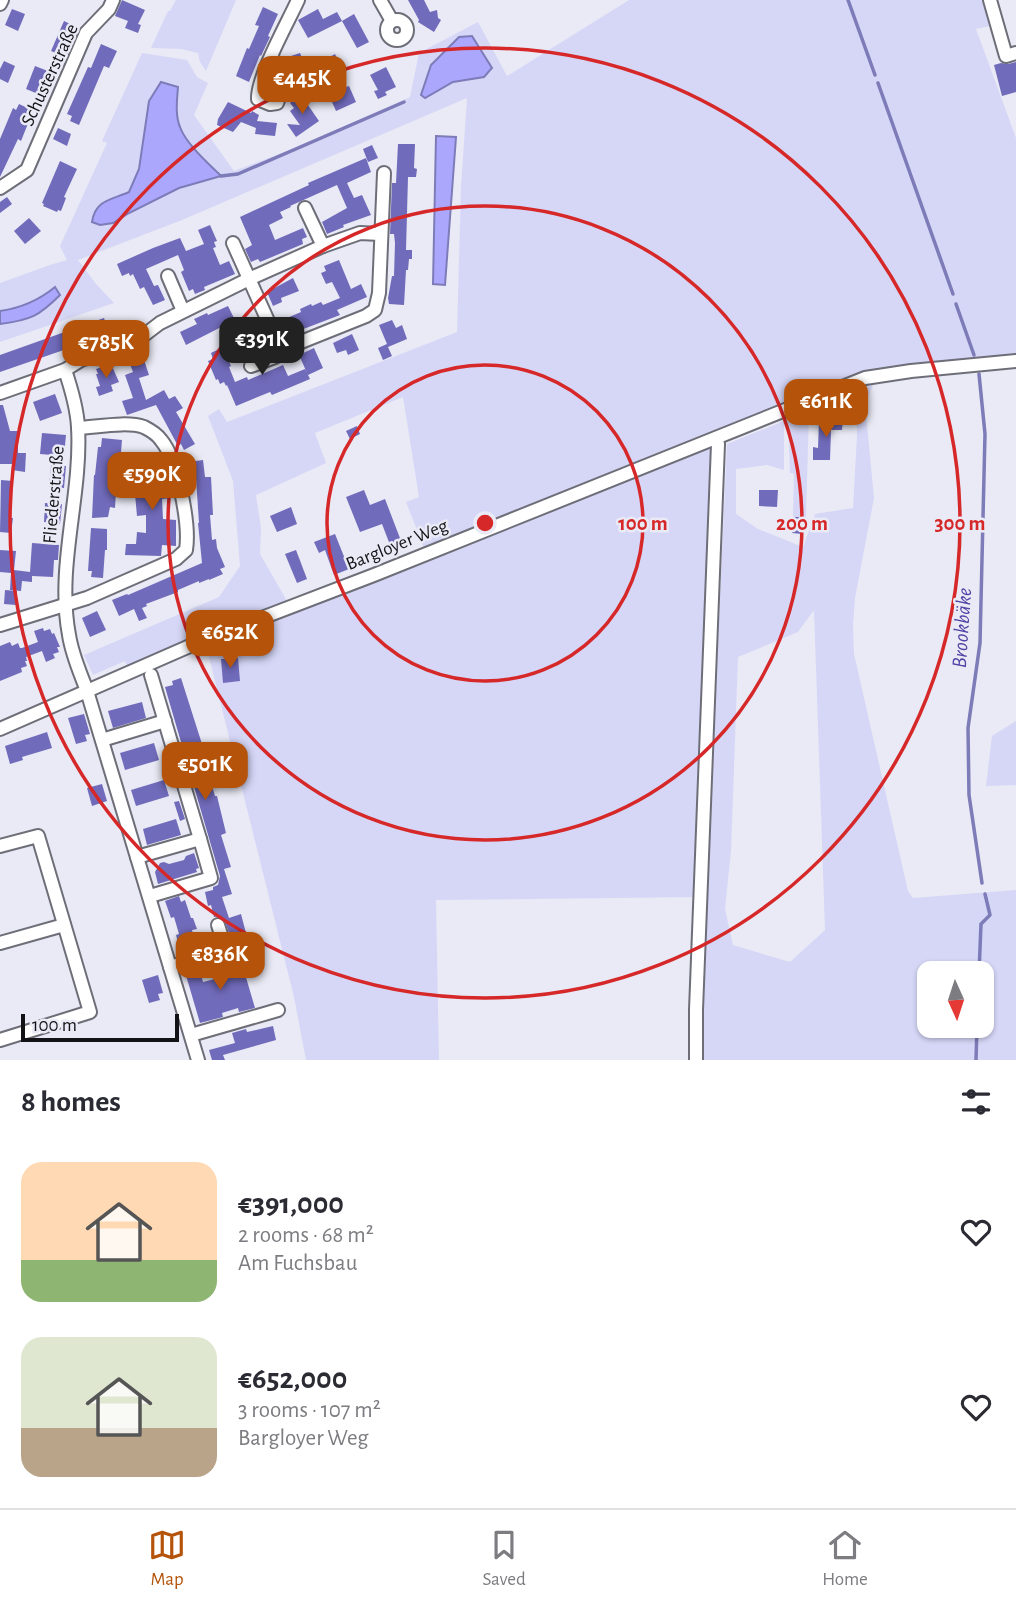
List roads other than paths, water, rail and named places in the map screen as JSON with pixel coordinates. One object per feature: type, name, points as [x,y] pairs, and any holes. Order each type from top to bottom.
[{"type":"street","name":"Schusterstraße","points":[[0,188],[27,170],[86,33],[109,9],[113,0]]},
{"type":"street","points":[[272,56],[298,0]]},
{"type":"street","points":[[380,0],[392,22]]},
{"type":"street","points":[[990,0],[1006,56],[1016,53]]},
{"type":"street","points":[[251,366],[275,357],[281,350],[375,310],[379,293],[384,173]]},
{"type":"street","points":[[304,208],[323,246]]},
{"type":"street","points":[[0,393],[65,370],[81,360],[135,342],[160,323],[323,246],[360,233],[380,234]]},
{"type":"street","points":[[233,243],[281,350]]},
{"type":"street","points":[[168,276],[183,312]]},
{"type":"street","name":"Bargloyer Weg","points":[[0,729],[204,640],[374,575],[865,378],[1016,361]]},
{"type":"street","name":"Fliederstraße","points":[[65,370],[75,400],[78,428],[66,583],[71,643],[198,1060]]},
{"type":"street","points":[[0,625],[87,598],[176,559],[183,554],[187,546],[184,503],[168,452],[161,440],[145,428],[132,425],[78,428]]},
{"type":"street","points":[[696,1060],[718,444],[716,438]]},
{"type":"street","points":[[150,897],[211,878],[151,675]]},
{"type":"street","points":[[102,740],[165,721]]},
{"type":"street","points":[[0,846],[37,835],[90,1013],[0,1040]]},
{"type":"street","points":[[137,857],[200,839]]},
{"type":"street","points":[[0,943],[64,925]]},
{"type":"street","points":[[170,967],[226,950],[218,925]]},
{"type":"street","points":[[191,1035],[278,1010]]},
{"type":"waterway","name":"Brookbäke","points":[[848,0],[875,75]]},
{"type":"waterway","name":"Brookbäke","points":[[878,83],[953,294]]},
{"type":"waterway","points":[[221,176],[238,174],[404,102]]},
{"type":"waterway","name":"Brookbäke","points":[[956,304],[974,355]]},
{"type":"waterway","name":"Brookbäke","points":[[979,374],[985,434],[980,643],[968,728],[969,795],[982,883]]},
{"type":"waterway","name":"Brookbäke","points":[[979,961],[981,924],[990,915],[985,894]]},
{"type":"waterway","name":"Brookbäke","points":[[976,1060],[977,1038]]}]
